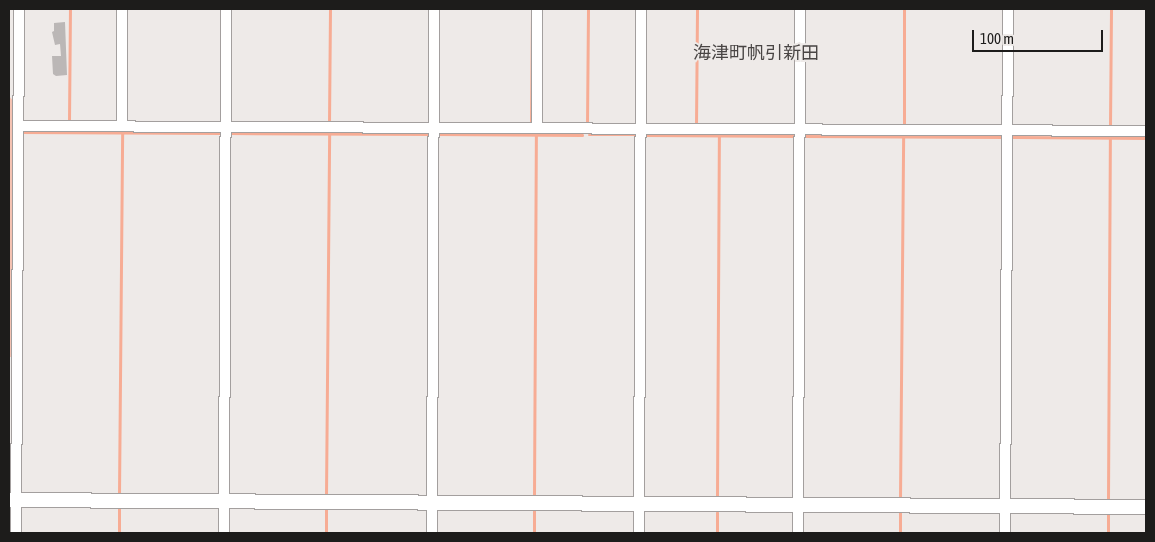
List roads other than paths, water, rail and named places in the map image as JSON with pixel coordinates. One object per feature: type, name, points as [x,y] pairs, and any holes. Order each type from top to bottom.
[{"type":"street","points":[[16,533],[13,500],[18,130],[13,94],[19,9]]},
{"type":"street","points":[[122,9],[122,126]]},
{"type":"street","points":[[224,533],[226,9]]},
{"type":"street","points":[[432,533],[434,9]]},
{"type":"street","points":[[536,128],[537,9]]},
{"type":"street","points":[[639,533],[641,9]]},
{"type":"street","points":[[798,533],[800,9]]},
{"type":"street","points":[[1006,533],[1008,9]]},
{"type":"street","points":[[18,130],[122,126],[1146,131]]},
{"type":"street","points":[[13,500],[798,503],[1146,507]]},
{"type":"waterway","points":[[69,122],[70,9]]},
{"type":"waterway","points":[[329,124],[330,9]]},
{"type":"waterway","points":[[531,124],[532,9]]},
{"type":"waterway","points":[[587,125],[588,9]]},
{"type":"waterway","points":[[696,126],[697,9]]},
{"type":"waterway","points":[[904,9],[904,126]]},
{"type":"waterway","points":[[1110,126],[1111,9]]},
{"type":"waterway","points":[[326,496],[329,130]]},
{"type":"waterway","points":[[20,132],[221,133]]},
{"type":"waterway","points":[[119,495],[122,133]]},
{"type":"waterway","points":[[229,133],[428,134]]},
{"type":"waterway","points":[[436,134],[582,135]]},
{"type":"waterway","points":[[534,496],[536,135]]},
{"type":"waterway","points":[[589,135],[636,135]]},
{"type":"waterway","points":[[644,135],[796,136]]},
{"type":"waterway","points":[[717,497],[719,136]]},
{"type":"waterway","points":[[803,136],[1004,137]]},
{"type":"waterway","points":[[900,499],[903,137]]},
{"type":"waterway","points":[[1011,137],[1146,138]]},
{"type":"waterway","points":[[1108,500],[1110,138]]},
{"type":"waterway","points":[[119,507],[119,533]]},
{"type":"waterway","points":[[326,508],[326,533]]},
{"type":"waterway","points":[[534,510],[534,533]]},
{"type":"waterway","points":[[900,511],[900,533]]},
{"type":"waterway","points":[[717,513],[717,533]]},
{"type":"waterway","points":[[1108,513],[1108,533]]},
{"type":"district","name":"海津町帆引新田","points":[[756,53]]}]
